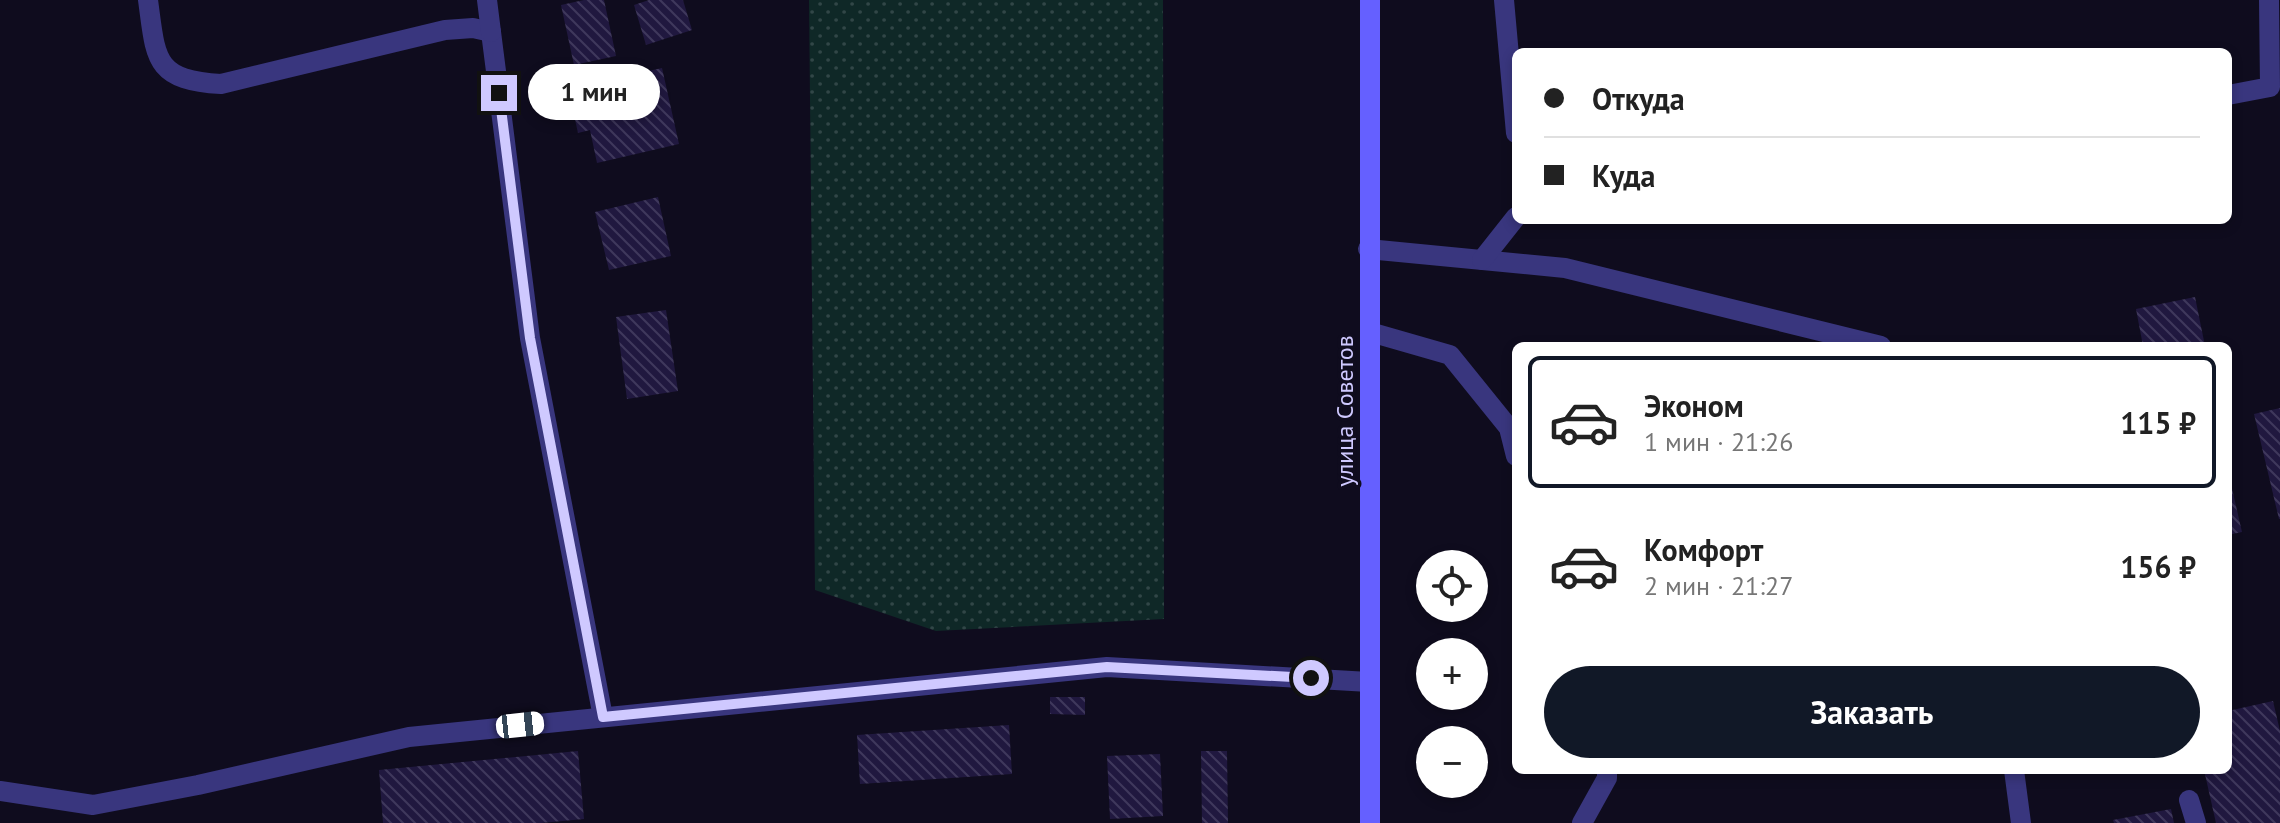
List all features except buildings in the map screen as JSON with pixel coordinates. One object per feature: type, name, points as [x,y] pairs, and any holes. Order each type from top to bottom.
[{"type":"main road","name":"улица Советов","points":[[1370,0],[1370,823]]},
{"type":"street","points":[[148,0],[156,54],[172,74],[197,82],[221,84],[445,30],[473,28],[491,32]]},
{"type":"street","points":[[487,0],[530,338],[603,717]]},
{"type":"street","points":[[1504,0],[1512,89]]},
{"type":"street","points":[[2232,94],[2270,87],[2269,0]]},
{"type":"street","points":[[1482,260],[1512,222]]},
{"type":"street","points":[[1368,249],[1565,268],[1865,342]]},
{"type":"street","points":[[1370,332],[1450,355],[1509,428],[1512,440]]},
{"type":"street","points":[[0,791],[93,805],[198,785],[409,737],[1107,667],[1369,682]]},
{"type":"street","points":[[1582,823],[1607,774]]},
{"type":"street","points":[[2015,774],[2021,823]]},
{"type":"street","points":[[2189,800],[2196,823]]},
{"type":"green space","points":[[809,0],[1163,0],[1164,619],[936,631],[815,590]]},
{"type":"route","points":[[499,93],[530,338],[603,717],[1107,667],[1311,678]]}]
